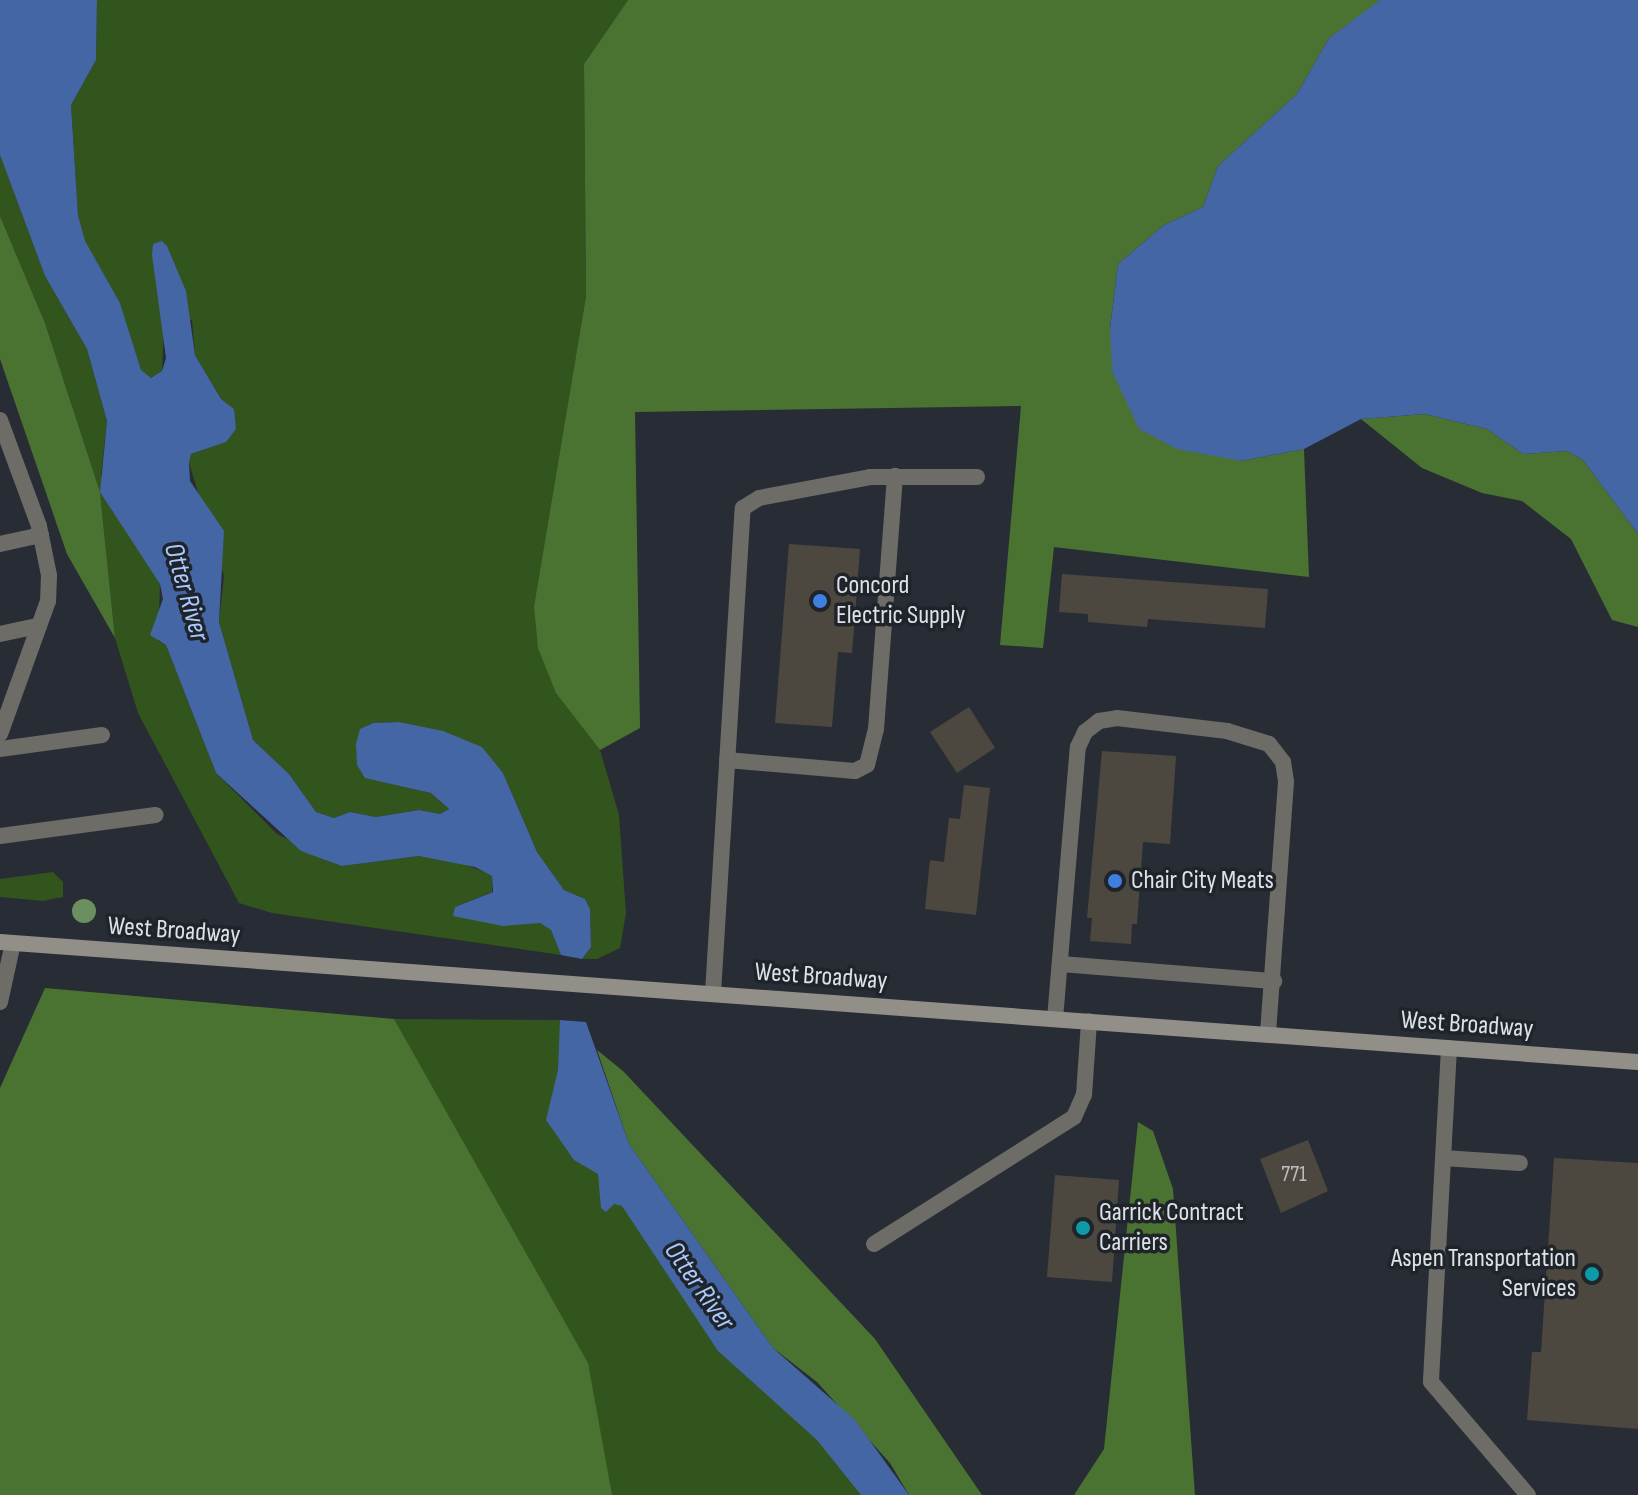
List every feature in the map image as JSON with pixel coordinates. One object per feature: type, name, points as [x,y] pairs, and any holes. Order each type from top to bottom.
[{"type":"main road","name":"West Broadway","points":[[6,943],[1638,1062]]},
{"type":"lane","points":[[0,420],[41,535],[48,601],[0,734]]},
{"type":"lane","points":[[713,993],[743,508],[759,498],[895,476],[977,477]]},
{"type":"lane","points":[[727,760],[855,771],[867,765],[876,729],[895,476]]},
{"type":"lane","points":[[0,544],[41,535]]},
{"type":"lane","points":[[0,634],[39,626]]},
{"type":"lane","points":[[1055,1019],[1078,747],[1085,732],[1099,721],[1117,718],[1227,731],[1269,744],[1283,762],[1274,981],[1268,1034]]},
{"type":"lane","points":[[0,749],[102,735]]},
{"type":"lane","points":[[0,836],[156,815]]},
{"type":"lane","points":[[0,1002],[6,943]]},
{"type":"lane","points":[[1061,964],[1274,981]]},
{"type":"lane","points":[[874,1244],[1074,1117],[1084,1095],[1089,1021]]},
{"type":"lane","points":[[1449,1048],[1431,1382],[1528,1495]]},
{"type":"lane","points":[[1443,1158],[1520,1163]]},
{"type":"green space","points":[[97,0],[628,0],[584,64],[586,296],[534,606],[556,692],[600,750],[619,815],[626,913],[620,948],[597,959],[582,959],[591,947],[590,909],[585,899],[564,890],[537,852],[503,773],[399,722],[372,723],[360,730],[406,787],[431,793],[449,809],[440,814],[419,810],[376,817],[350,812],[334,818],[316,812],[289,774],[253,740],[219,622],[224,576],[189,463],[191,454],[226,442],[234,409],[221,399],[195,355],[192,320],[164,327],[162,371],[151,378],[141,371],[120,303],[84,241],[78,215],[71,105],[96,60]]},
{"type":"green space","points":[[628,0],[1381,0],[1329,38],[1297,94],[1218,166],[1203,207],[1164,225],[1118,264],[1110,328],[1241,461],[1304,449],[1309,577],[1054,547],[1043,648],[1000,645],[1021,406],[635,412],[640,728],[600,750],[556,693],[538,648],[534,606],[586,296],[584,64]]},
{"type":"green space","points":[[0,155],[45,276],[87,349],[107,421],[101,475],[112,511],[135,538],[160,584],[158,641],[166,645],[216,773],[277,834],[342,866],[419,856],[449,858],[492,875],[492,892],[455,907],[540,923],[551,930],[561,955],[272,913],[239,903],[138,713],[115,638],[100,492],[45,323],[0,216]]},
{"type":"green space","points":[[0,216],[45,323],[100,492],[115,638],[67,554],[0,359]]},
{"type":"green space","points":[[1425,414],[1487,429],[1523,454],[1567,451],[1583,460],[1638,534],[1638,627],[1612,620],[1571,539],[1522,501],[1482,493],[1422,468],[1361,419]]},
{"type":"green space","points":[[53,872],[63,882],[63,897],[43,901],[0,897],[0,879]]},
{"type":"green space","points":[[45,988],[394,1019],[588,1363],[612,1495],[0,1495],[0,1088]]},
{"type":"green space","points":[[394,1019],[560,1020],[560,1038],[597,1138],[880,1495],[516,1495]]},
{"type":"green space","points":[[597,1050],[623,1071],[875,1339],[982,1495],[909,1495],[890,1463],[817,1382],[773,1348],[629,1144]]},
{"type":"green space","points":[[1138,1122],[1153,1131],[1173,1189],[1195,1495],[1074,1495],[1104,1449]]},
{"type":"water","name":"Otter River","points":[[0,0],[97,0],[96,60],[71,105],[78,215],[85,241],[120,303],[141,370],[151,378],[162,371],[166,358],[153,244],[162,241],[167,246],[186,291],[195,355],[221,399],[234,409],[236,429],[226,442],[191,454],[190,481],[224,531],[219,622],[253,740],[289,774],[316,812],[334,818],[350,812],[376,817],[419,810],[440,814],[449,809],[431,793],[365,778],[357,765],[356,744],[360,729],[373,723],[399,722],[443,731],[482,747],[503,773],[537,852],[564,890],[585,899],[590,909],[591,947],[582,959],[561,955],[551,930],[540,923],[503,926],[453,916],[455,907],[493,892],[492,876],[475,867],[419,856],[342,866],[301,851],[216,773],[166,645],[150,635],[163,599],[160,584],[100,492],[107,421],[87,349],[45,276],[0,155]]},
{"type":"water","points":[[1380,0],[1638,0],[1638,534],[1583,460],[1567,451],[1523,454],[1487,429],[1425,414],[1361,419],[1304,449],[1241,461],[1177,449],[1139,429],[1112,371],[1110,328],[1118,264],[1164,225],[1203,207],[1218,166],[1297,94],[1329,38]]},
{"type":"water","name":"Otter River","points":[[560,1020],[586,1022],[629,1144],[773,1348],[855,1420],[909,1495],[861,1495],[817,1440],[718,1351],[622,1206],[614,1204],[606,1212],[601,1208],[598,1174],[574,1160],[546,1120],[558,1070]]},
{"type":"building","name":"Concord Electric Supply","points":[[789,544],[860,549],[852,653],[838,652],[832,727],[775,723]]},
{"type":"building","points":[[1062,574],[1268,589],[1265,628],[1148,619],[1147,627],[1088,622],[1088,614],[1059,612]]},
{"type":"building","points":[[969,707],[995,748],[957,773],[930,732]]},
{"type":"building","name":"Chair City Meats","points":[[1102,751],[1176,756],[1170,844],[1143,842],[1137,924],[1132,924],[1131,944],[1090,941],[1092,918],[1087,918]]},
{"type":"building","points":[[964,785],[990,788],[976,915],[925,909],[930,860],[944,862],[949,818],[960,819]]},
{"type":"building","points":[[1308,1140],[1328,1191],[1281,1213],[1260,1159]]},
{"type":"building","name":"Aspen Transportation Services","points":[[1554,1158],[1638,1163],[1638,1429],[1527,1420],[1532,1352],[1541,1352]]},
{"type":"building","name":"Garrick Contract Carriers","points":[[1055,1175],[1119,1180],[1112,1282],[1047,1277]]},
{"type":"place","name":"Concord Electric Supply","points":[[820,601]]},
{"type":"place","name":"Chair City Meats","points":[[1115,881]]},
{"type":"place","name":"Garrick Contract Carriers","points":[[1083,1228]]},
{"type":"place","name":"Aspen Transportation Services","points":[[1592,1274]]}]
